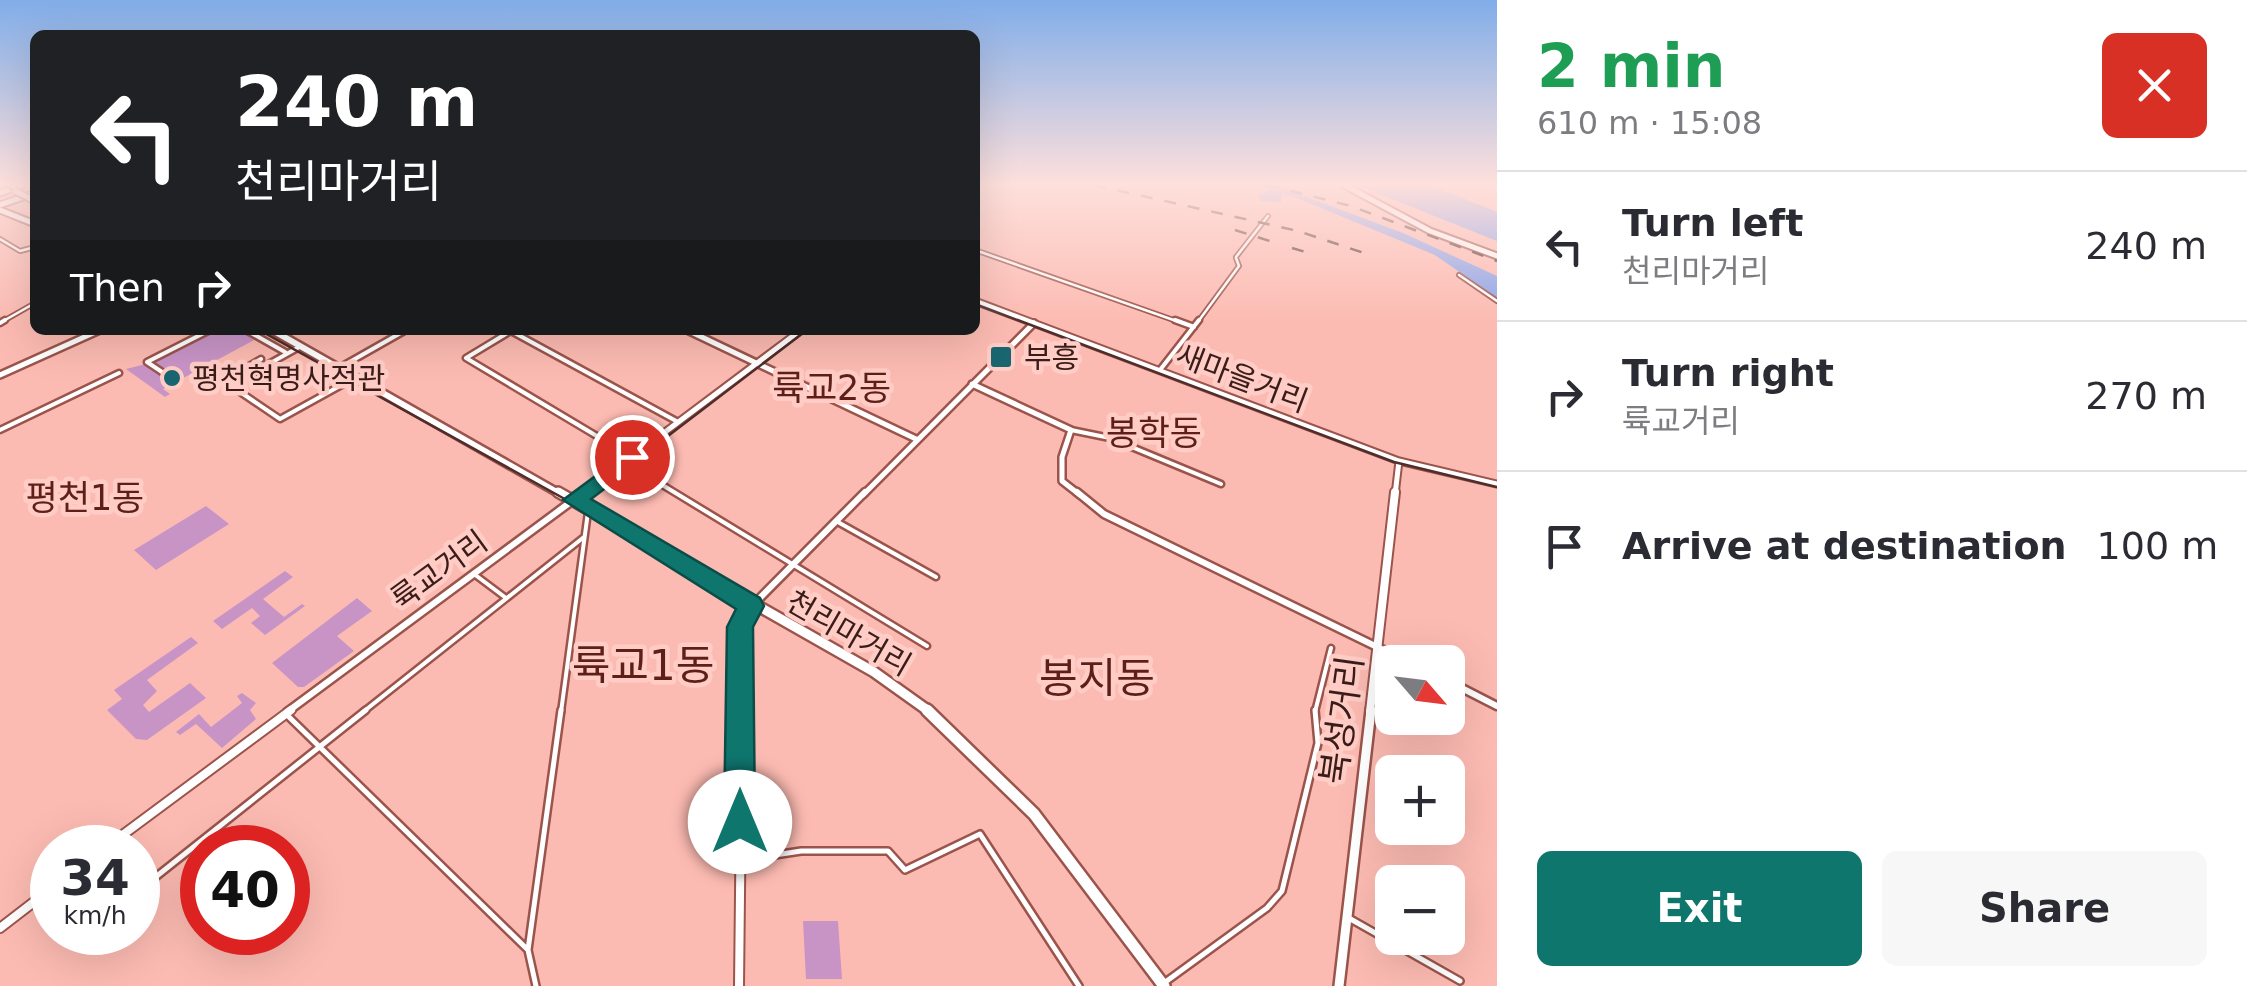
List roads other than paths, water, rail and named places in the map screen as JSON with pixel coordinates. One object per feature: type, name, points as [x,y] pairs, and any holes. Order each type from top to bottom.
[{"type":"main road","points":[[1430,231],[1497,256]]},
{"type":"main road","name":"새마을거리","points":[[980,303],[1399,462],[1497,484]]},
{"type":"main road","name":"천리마거리","points":[[281,335],[588,508],[751,606],[874,672],[977,750],[1052,833],[1164,985]]},
{"type":"main road","name":"륙교거리","points":[[574,500],[794,335]]},
{"type":"main road","name":"북성거리","points":[[1380,645],[1399,462]]},
{"type":"main road","name":"북성거리","points":[[1339,986],[1375,690]]},
{"type":"street","points":[[1160,370],[1239,266],[1236,258],[1257,231]]},
{"type":"street","points":[[0,239],[20,251],[30,249]]},
{"type":"street","points":[[980,252],[1194,326]]},
{"type":"street","points":[[1459,275],[1497,300]]},
{"type":"street","points":[[0,323],[30,306]]},
{"type":"street","points":[[739,986],[740,627],[751,606],[1034,323]]},
{"type":"street","points":[[0,374],[89,335]]},
{"type":"street","points":[[162,372],[147,362],[200,335]]},
{"type":"street","points":[[255,335],[288,354]]},
{"type":"street","points":[[339,368],[397,335]]},
{"type":"street","points":[[505,335],[466,358],[632,457]]},
{"type":"street","points":[[519,335],[678,422]]},
{"type":"street","points":[[697,335],[916,440]]},
{"type":"street","points":[[229,386],[301,346]]},
{"type":"street","points":[[261,359],[225,378],[229,386],[280,419],[356,377]]},
{"type":"street","points":[[266,366],[289,379]]},
{"type":"street","points":[[0,430],[119,373]]},
{"type":"street","points":[[972,384],[1071,430],[1110,438],[1221,484]]},
{"type":"street","points":[[1071,430],[1062,458],[1062,481],[1104,514],[1375,647]]},
{"type":"street","points":[[646,475],[927,646]]},
{"type":"street","name":"륙교거리","points":[[136,825],[574,500]]},
{"type":"street","points":[[536,986],[528,950],[588,508]]},
{"type":"street","points":[[836,521],[936,577]]},
{"type":"street","points":[[160,874],[584,537]]},
{"type":"street","points":[[472,573],[506,598]]},
{"type":"street","points":[[1164,985],[1267,908],[1282,891],[1318,743],[1314,705],[1332,648]]},
{"type":"street","points":[[1465,690],[1497,706]]},
{"type":"street","points":[[284,712],[528,950]]},
{"type":"street","points":[[739,861],[801,851],[888,850],[905,870],[980,834],[1079,986]]},
{"type":"street","points":[[0,928],[30,905]]},
{"type":"street","points":[[1347,918],[1460,981]]},
{"type":"water","points":[[1377,231],[1398,231],[1497,276],[1497,298],[1435,255]]},
{"type":"water","points":[[1472,231],[1497,231],[1497,241]]},
{"type":"tram line","points":[[980,306],[1394,462],[1497,487]]},
{"type":"tram line","points":[[268,335],[572,503],[592,494],[800,335]]},
{"type":"railway","points":[[1238,231],[1273,242]]},
{"type":"railway","points":[[1298,231],[1364,253]]},
{"type":"railway","points":[[1417,231],[1497,261]]},
{"type":"railway","points":[[1292,248],[1309,253]]},
{"type":"place","name":"부흥","points":[[1001,357]]},
{"type":"place","name":"평천혁명사적관","points":[[172,378]]},
{"type":"district","name":"륙교2동","points":[[832,388]]},
{"type":"district","name":"봉학동","points":[[1154,433]]},
{"type":"district","name":"평천1동","points":[[85,498]]},
{"type":"district","name":"륙교1동","points":[[643,665]]},
{"type":"district","name":"봉지동","points":[[1097,678]]}]
